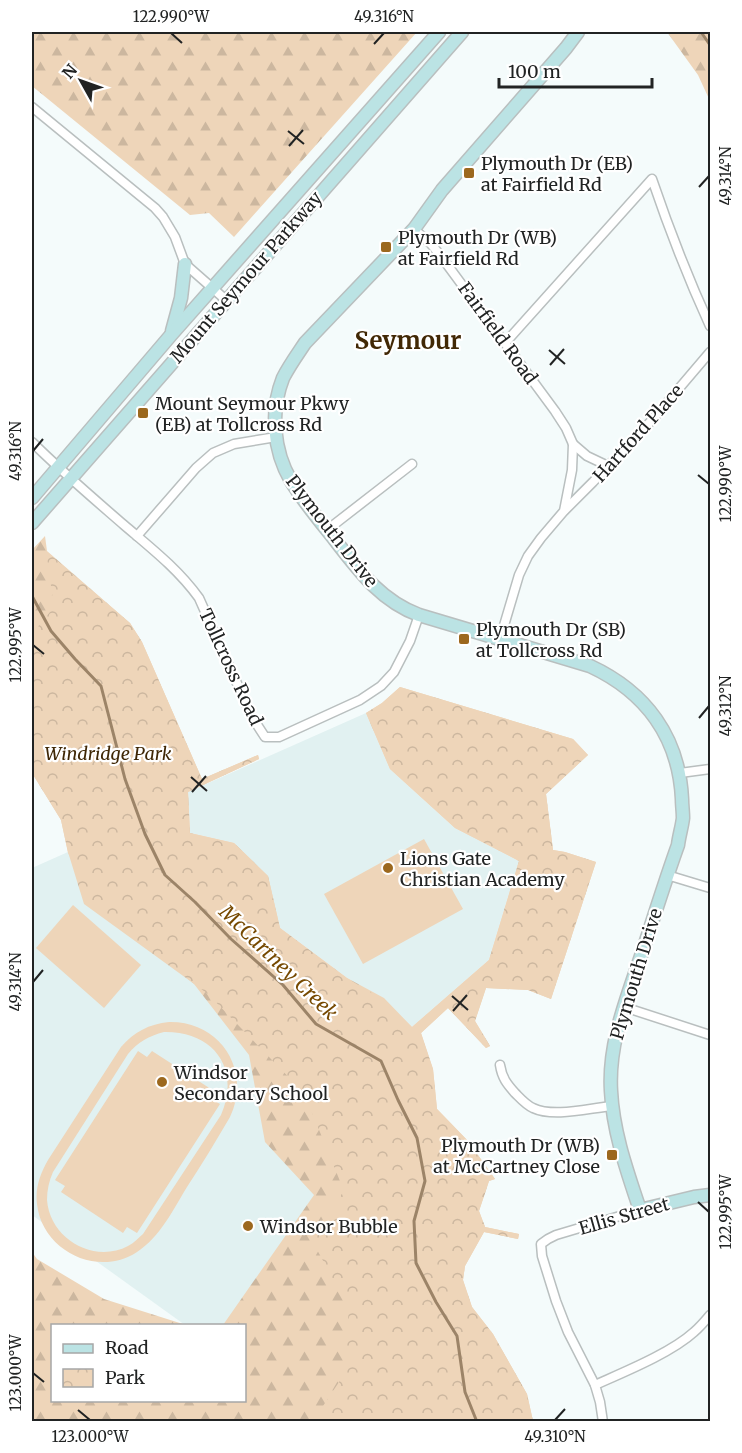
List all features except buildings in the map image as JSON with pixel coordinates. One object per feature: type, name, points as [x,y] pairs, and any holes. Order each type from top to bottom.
[{"type":"street","name":"Mount Seymour Parkway","points":[[32,498],[171,335],[439,32]]},
{"type":"street","name":"Mount Seymour Parkway","points":[[32,524],[462,32]]},
{"type":"street","name":"Plymouth Drive","points":[[578,32],[442,190],[414,229],[305,343],[291,363],[278,396],[275,416],[276,437],[281,460],[290,479],[353,564],[374,587],[392,602],[419,615],[590,666],[613,678],[653,714],[674,752],[680,773],[683,817],[678,845],[618,1026],[611,1061],[610,1088],[618,1137],[640,1210]]},
{"type":"street","points":[[32,107],[155,208],[175,237],[185,264],[226,300]]},
{"type":"street","points":[[505,343],[652,179],[699,303],[711,326]]},
{"type":"street","name":"Fairfield Road","points":[[414,229],[440,255],[555,411],[573,444],[587,456],[608,466]]},
{"type":"street","points":[[171,335],[181,298],[185,264]]},
{"type":"street","name":"Hartford Place","points":[[564,511],[711,352]]},
{"type":"street","points":[[137,536],[196,468],[213,453],[234,444],[276,437]]},
{"type":"street","name":"Tollcross Road","points":[[32,442],[70,479],[182,576],[199,598],[252,717],[265,737],[279,737],[360,700],[381,686],[394,672],[410,641],[419,615]]},
{"type":"street","points":[[500,639],[519,575],[528,556],[564,511],[572,470],[573,444]]},
{"type":"street","points":[[327,530],[412,464]]},
{"type":"street","points":[[680,773],[711,769]]},
{"type":"street","points":[[667,875],[711,888]]},
{"type":"street","points":[[624,1007],[711,1035]]},
{"type":"street","points":[[500,1065],[502,1077],[508,1086],[524,1102],[539,1111],[557,1112],[612,1106]]},
{"type":"street","name":"Ellis Street","points":[[595,1385],[562,1317],[542,1256],[541,1244],[556,1235],[640,1210],[682,1199],[711,1195]]},
{"type":"street","points":[[603,1422],[595,1385],[675,1345],[693,1333],[711,1315]]},
{"type":"shaded area","name":"Lions Gate Christian Academy","points":[[366,713],[390,769],[455,828],[519,861],[489,960],[412,1027],[383,1000],[347,978],[280,928],[267,876],[234,843],[190,833],[188,792]]},
{"type":"shaded area","name":"Windsor Secondary School","points":[[68,852],[208,994],[344,1191],[245,1324],[184,1324],[32,1215],[32,868]]},
{"type":"green space","points":[[32,32],[417,32],[234,237],[209,213],[190,215],[32,86]]},
{"type":"green space","points":[[667,32],[710,32],[710,101],[698,75]]},
{"type":"green space","name":"Windridge Park","points":[[45,536],[47,551],[130,623],[142,642],[202,779],[258,755],[259,759],[188,792],[190,833],[234,843],[268,876],[280,928],[347,978],[384,998],[412,1027],[489,960],[519,861],[455,828],[390,769],[366,713],[400,687],[573,739],[588,755],[546,794],[553,850],[596,862],[551,999],[528,990],[486,988],[475,1021],[490,1046],[486,1048],[448,1008],[421,1033],[433,1069],[437,1109],[468,1141],[495,1179],[489,1181],[479,1211],[485,1227],[519,1234],[518,1239],[484,1232],[465,1266],[463,1280],[472,1307],[493,1334],[527,1394],[533,1421],[32,1421],[32,1252],[37,1259],[104,1299],[183,1324],[51,1324],[51,1402],[246,1402],[246,1324],[224,1324],[314,1195],[265,1142],[249,1055],[194,984],[87,889],[68,853],[61,820],[32,773],[32,550]]},
{"type":"green space","name":"Windridge Park","points":[[46,551],[130,623],[142,642],[202,779],[258,755],[259,759],[188,792],[190,833],[234,843],[268,876],[280,928],[347,978],[383,1000],[412,1027],[489,960],[519,861],[455,828],[390,769],[366,713],[400,687],[573,739],[588,755],[546,794],[553,850],[596,862],[551,999],[528,990],[486,988],[475,1021],[490,1046],[486,1048],[448,1008],[421,1033],[433,1069],[437,1109],[468,1141],[495,1179],[489,1181],[479,1211],[485,1227],[519,1234],[518,1239],[484,1232],[465,1266],[463,1280],[472,1307],[493,1334],[527,1394],[533,1421],[313,1421],[343,1376],[349,1308],[310,1237],[344,1191],[304,1093],[208,994],[84,904],[61,820],[32,773],[32,634],[54,607]]},
{"type":"green space","points":[[424,839],[463,909],[363,964],[324,894]]},
{"type":"green space","points":[[73,905],[141,965],[104,1008],[36,948]]},
{"type":"green space","points":[[169,1022],[187,1024],[204,1030],[217,1039],[234,1066],[237,1083],[236,1100],[230,1117],[171,1214],[153,1239],[137,1252],[122,1259],[106,1262],[90,1261],[61,1247],[49,1235],[41,1221],[37,1204],[39,1181],[48,1160],[121,1047],[142,1030]],"holes":[[[164,1032],[182,1033],[197,1038],[209,1046],[219,1056],[225,1068],[228,1082],[221,1115],[143,1234],[128,1246],[115,1251],[88,1250],[65,1236],[56,1226],[50,1214],[47,1196],[53,1172],[128,1054],[144,1040]]]},
{"type":"green space","points":[[138,1051],[147,1057],[152,1051],[214,1091],[210,1098],[220,1104],[137,1233],[127,1227],[123,1233],[61,1192],[65,1186],[55,1180]]},
{"type":"waterway","points":[[701,32],[710,45]]},
{"type":"waterway","name":"McCartney Creek","points":[[32,596],[51,631],[101,686],[125,779],[145,834],[165,875],[231,939],[283,985],[316,1024],[381,1061],[417,1138],[425,1181],[414,1221],[416,1263],[457,1336],[465,1392],[477,1422]]},
{"type":"place","name":"Plymouth Dr (EB) at Fairfield Rd","points":[[469,173]]},
{"type":"place","name":"Plymouth Dr (WB) at Fairfield Rd","points":[[386,247]]},
{"type":"place","name":"Mount Seymour Pkwy (EB) at Tollcross Rd","points":[[143,413]]},
{"type":"place","name":"Plymouth Dr (SB) at Tollcross Rd","points":[[464,639]]},
{"type":"place","name":"Lions Gate Christian Academy","points":[[388,868]]},
{"type":"place","name":"Windsor Secondary School","points":[[162,1082]]},
{"type":"place","name":"Plymouth Dr (WB) at McCartney Close","points":[[612,1155]]},
{"type":"place","name":"Windsor Bubble","points":[[248,1226]]},
{"type":"district","name":"Seymour","points":[[408,340]]}]
